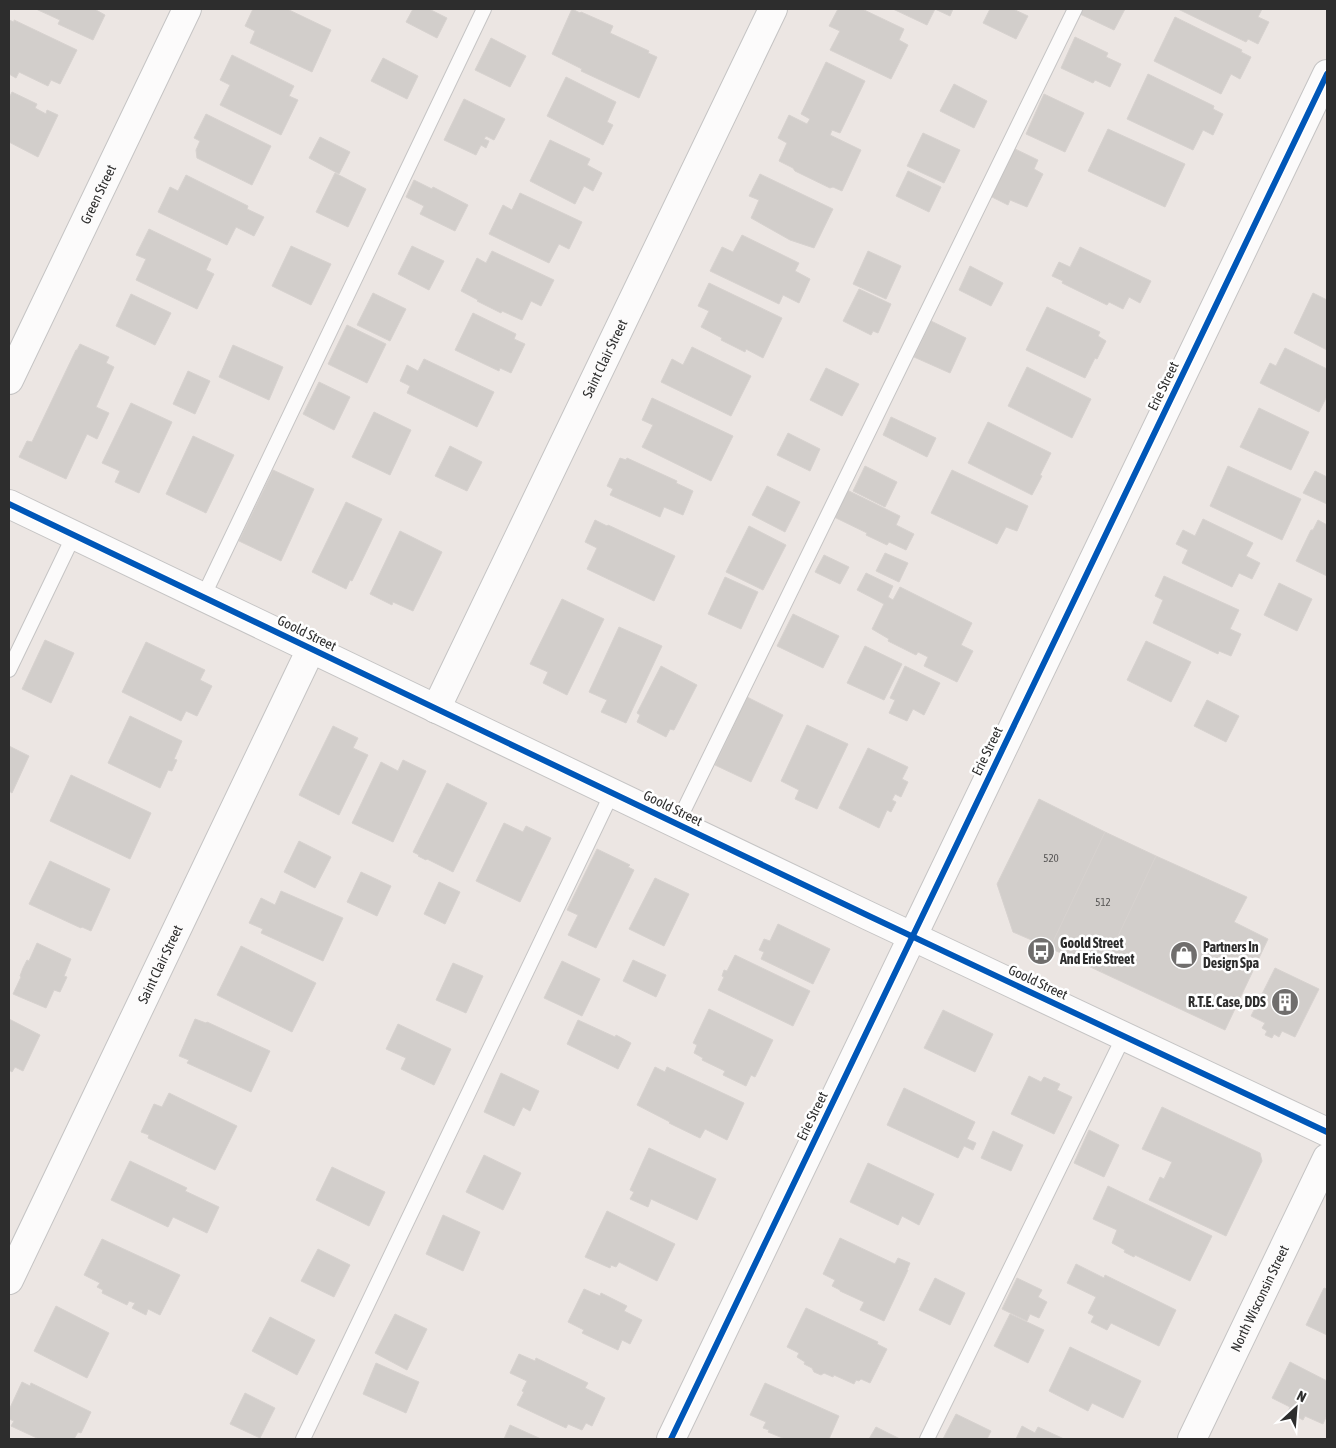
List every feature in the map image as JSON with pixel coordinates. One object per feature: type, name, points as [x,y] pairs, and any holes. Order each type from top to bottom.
[{"type":"street","name":"Green Street","points":[[9,380],[187,9]]},
{"type":"street","name":"Saint Clair Street","points":[[436,709],[773,9]]},
{"type":"street","name":"Erie Street","points":[[671,1439],[1327,74]]},
{"type":"street","name":"Goold Street","points":[[9,504],[912,937],[1327,1132]]},
{"type":"street","name":"Saint Clair Street","points":[[9,1280],[311,649]]},
{"type":"street","name":"North Wisconsin Street","points":[[1192,1439],[1327,1158]]},
{"type":"lane","points":[[202,597],[484,9]]},
{"type":"lane","points":[[677,824],[1075,9]]},
{"type":"lane","points":[[9,670],[74,535]]},
{"type":"lane","points":[[303,1439],[612,793]]},
{"type":"lane","points":[[927,1439],[1124,1036]]},
{"type":"building","points":[[36,9],[99,9],[96,10],[105,15],[93,40],[58,24],[60,20]]},
{"type":"building","points":[[253,9],[287,9],[331,30],[312,72],[250,43],[255,31],[245,26]]},
{"type":"building","points":[[413,9],[429,9],[447,18],[437,38],[406,22]]},
{"type":"building","points":[[572,9],[613,26],[610,33],[649,51],[648,53],[657,57],[639,98],[581,71],[582,69],[552,54]]},
{"type":"building","points":[[838,9],[862,9],[904,29],[899,40],[908,45],[891,79],[830,50],[840,31],[829,26]]},
{"type":"building","points":[[893,9],[935,9],[927,25]]},
{"type":"building","points":[[935,9],[953,9],[950,16]]},
{"type":"building","points":[[990,9],[1013,9],[1028,16],[1016,39],[983,23]]},
{"type":"building","points":[[1083,9],[1125,9],[1114,30],[1080,14]]},
{"type":"building","points":[[1178,9],[1262,9],[1258,17],[1269,22],[1258,44],[1248,39],[1246,42]]},
{"type":"building","points":[[1175,17],[1242,50],[1241,52],[1251,57],[1240,79],[1231,74],[1221,94],[1154,61]]},
{"type":"building","points":[[9,20],[14,22],[14,20],[77,50],[60,84],[51,80],[48,86],[19,72],[16,78],[9,74]]},
{"type":"building","points":[[1075,37],[1108,53],[1106,57],[1121,64],[1110,87],[1095,80],[1093,83],[1061,68]]},
{"type":"building","points":[[491,38],[526,56],[510,87],[475,70]]},
{"type":"building","points":[[232,55],[294,86],[289,96],[298,100],[281,135],[220,105],[230,85],[220,80]]},
{"type":"building","points":[[383,58],[418,76],[407,99],[371,81]]},
{"type":"building","points":[[826,62],[865,81],[840,133],[832,130],[830,135],[861,150],[842,191],[833,187],[830,188],[779,161],[787,143],[778,138],[789,115],[807,124],[810,119],[801,114]]},
{"type":"building","points":[[1148,74],[1214,106],[1213,109],[1223,114],[1213,135],[1203,130],[1193,150],[1127,119]]},
{"type":"building","points":[[566,77],[616,102],[607,122],[613,125],[603,145],[547,116]]},
{"type":"building","points":[[954,84],[987,101],[974,128],[940,111]]},
{"type":"building","points":[[12,92],[37,104],[35,108],[46,114],[47,110],[58,115],[38,157],[9,142],[9,96]]},
{"type":"building","points":[[1044,94],[1084,113],[1065,152],[1026,134]]},
{"type":"building","points":[[464,99],[505,119],[494,140],[486,136],[484,139],[489,141],[486,148],[481,145],[476,155],[444,140]]},
{"type":"building","points":[[206,114],[271,146],[252,185],[197,158],[196,150],[200,141],[194,138]]},
{"type":"building","points":[[1108,129],[1185,164],[1165,207],[1088,171]]},
{"type":"building","points":[[923,133],[960,150],[944,183],[907,166]]},
{"type":"building","points":[[320,137],[350,152],[339,174],[309,158]]},
{"type":"building","points":[[550,140],[590,159],[587,165],[602,173],[593,191],[584,186],[575,204],[530,181]]},
{"type":"building","points":[[1011,147],[1038,160],[1034,169],[1043,174],[1027,207],[1010,200],[1008,205],[986,194]]},
{"type":"building","points":[[908,171],[941,187],[929,212],[896,196]]},
{"type":"building","points":[[335,173],[366,189],[348,227],[316,212]]},
{"type":"building","points":[[760,174],[833,209],[814,248],[790,240],[751,218],[759,200],[749,196]]},
{"type":"building","points":[[186,175],[248,206],[247,209],[264,217],[254,236],[236,227],[227,245],[158,212],[170,187],[178,191]]},
{"type":"building","points":[[414,180],[432,189],[433,187],[468,205],[455,231],[420,214],[424,206],[406,197]]},
{"type":"building","points":[[520,193],[582,222],[569,249],[559,244],[549,263],[489,234],[503,205],[512,210]]},
{"type":"building","points":[[149,229],[211,259],[206,270],[214,274],[197,309],[136,280],[146,259],[136,255]]},
{"type":"building","points":[[742,235],[799,263],[795,271],[810,279],[799,303],[783,295],[779,304],[710,271],[722,247],[733,252]]},
{"type":"building","points":[[291,246],[331,264],[311,305],[272,286]]},
{"type":"building","points":[[412,246],[444,261],[429,290],[398,274]]},
{"type":"building","points":[[1080,247],[1151,281],[1140,303],[1129,297],[1123,309],[1109,302],[1107,305],[1062,283],[1063,281],[1052,276],[1059,262],[1070,267]]},
{"type":"building","points":[[492,251],[554,280],[541,306],[531,301],[522,320],[502,311],[501,313],[461,291],[477,258],[486,263]]},
{"type":"building","points":[[868,251],[901,266],[886,299],[853,284]]},
{"type":"building","points":[[970,266],[1003,283],[991,306],[959,290]]},
{"type":"building","points":[[709,283],[782,318],[763,358],[746,349],[745,352],[721,340],[722,338],[701,327],[709,311],[698,306]]},
{"type":"building","points":[[859,289],[891,304],[878,333],[873,331],[871,335],[843,321]]},
{"type":"building","points":[[373,293],[406,309],[390,341],[357,325]]},
{"type":"building","points":[[1313,293],[1327,300],[1327,350],[1294,333]]},
{"type":"building","points":[[131,294],[171,313],[155,345],[116,326]]},
{"type":"building","points":[[1047,307],[1100,332],[1098,336],[1106,341],[1085,378],[1026,350]]},
{"type":"building","points":[[473,313],[516,334],[514,339],[525,344],[511,373],[500,368],[499,371],[455,350]]},
{"type":"building","points":[[931,321],[966,338],[950,373],[914,357]]},
{"type":"building","points":[[347,325],[386,344],[367,383],[328,364]]},
{"type":"building","points":[[80,344],[109,357],[106,363],[114,367],[96,407],[109,413],[97,439],[87,434],[66,479],[19,457],[27,441],[32,442]]},
{"type":"building","points":[[233,345],[283,367],[269,400],[219,377]]},
{"type":"building","points":[[692,347],[751,376],[731,416],[661,382],[672,359],[683,365]]},
{"type":"building","points":[[1285,348],[1327,369],[1327,396],[1319,412],[1260,383],[1270,363],[1276,366]]},
{"type":"building","points":[[424,359],[494,392],[477,427],[407,393],[410,386],[400,381],[407,365],[418,371]]},
{"type":"building","points":[[1027,367],[1091,399],[1072,438],[1008,406]]},
{"type":"building","points":[[826,368],[859,384],[842,416],[810,400]]},
{"type":"building","points":[[188,371],[210,381],[195,414],[173,404]]},
{"type":"building","points":[[319,382],[350,397],[334,430],[303,414]]},
{"type":"building","points":[[652,398],[733,436],[711,481],[642,447],[653,425],[642,420]]},
{"type":"building","points":[[131,403],[172,422],[139,493],[115,482],[120,471],[102,463]]},
{"type":"building","points":[[1259,408],[1309,432],[1291,470],[1240,447]]},
{"type":"building","points":[[374,412],[411,430],[390,475],[352,457]]},
{"type":"building","points":[[891,417],[936,438],[927,457],[883,435]]},
{"type":"building","points":[[988,422],[1051,453],[1032,495],[968,463]]},
{"type":"building","points":[[788,433],[820,449],[810,471],[777,455]]},
{"type":"building","points":[[193,436],[234,455],[206,513],[166,494]]},
{"type":"building","points":[[450,446],[482,462],[467,491],[435,476]]},
{"type":"building","points":[[620,458],[626,460],[627,458],[677,481],[676,483],[693,491],[683,515],[664,507],[660,517],[610,495],[613,489],[607,486]]},
{"type":"building","points":[[865,466],[897,482],[885,507],[853,491]]},
{"type":"building","points":[[1228,466],[1301,499],[1282,540],[1210,506]]},
{"type":"building","points":[[273,470],[314,489],[281,561],[239,541]]},
{"type":"building","points":[[952,470],[1028,506],[1017,531],[1006,527],[997,544],[931,513]]},
{"type":"building","points":[[1315,471],[1327,477],[1327,504],[1303,493]]},
{"type":"building","points":[[767,486],[800,502],[785,532],[752,515]]},
{"type":"building","points":[[843,488],[900,516],[896,525],[914,534],[906,550],[889,542],[887,545],[830,515]]},
{"type":"building","points":[[346,502],[382,519],[352,581],[350,580],[346,589],[312,572]]},
{"type":"building","points":[[1203,519],[1253,543],[1246,556],[1260,563],[1252,579],[1239,573],[1232,587],[1182,563],[1188,550],[1176,544],[1183,530],[1195,536]]},
{"type":"building","points":[[595,520],[675,556],[654,601],[587,569],[597,548],[585,542]]},
{"type":"building","points":[[1318,520],[1327,525],[1327,576],[1296,561]]},
{"type":"building","points":[[749,526],[786,545],[763,590],[726,572]]},
{"type":"building","points":[[400,531],[442,552],[413,611],[393,602],[392,605],[370,594]]},
{"type":"building","points":[[885,553],[908,563],[899,582],[876,571]]},
{"type":"building","points":[[824,555],[849,567],[840,584],[815,572]]},
{"type":"building","points":[[866,573],[893,586],[888,597],[893,600],[900,587],[972,623],[961,645],[973,651],[957,682],[924,666],[928,657],[918,652],[916,655],[888,641],[889,639],[872,629],[884,604],[857,590]]},
{"type":"building","points":[[1164,576],[1239,610],[1230,629],[1241,634],[1231,656],[1219,651],[1218,654],[1153,623],[1163,600],[1155,596]]},
{"type":"building","points":[[725,577],[758,592],[741,629],[708,614]]},
{"type":"building","points":[[1279,583],[1312,599],[1297,631],[1264,615]]},
{"type":"building","points":[[562,599],[604,619],[567,695],[543,683],[548,672],[530,664]]},
{"type":"building","points":[[793,614],[839,636],[823,668],[777,646]]},
{"type":"building","points":[[619,627],[662,646],[626,723],[601,712],[607,700],[589,692]]},
{"type":"building","points":[[45,640],[74,653],[51,703],[22,689]]},
{"type":"building","points":[[1146,641],[1191,662],[1171,702],[1127,680]]},
{"type":"building","points":[[146,642],[205,670],[200,680],[212,686],[197,716],[186,711],[181,721],[122,692]]},
{"type":"building","points":[[865,646],[902,664],[884,700],[847,683]]},
{"type":"building","points":[[661,666],[697,685],[674,730],[670,729],[666,737],[637,722],[640,715],[637,713]]},
{"type":"building","points":[[905,666],[940,683],[924,715],[913,709],[907,721],[889,713],[895,700],[890,698]]},
{"type":"building","points":[[747,697],[783,715],[751,782],[715,765]]},
{"type":"building","points":[[1207,700],[1239,716],[1226,742],[1194,726]]},
{"type":"building","points":[[130,716],[182,741],[174,759],[177,760],[172,771],[168,770],[160,788],[108,763]]},
{"type":"building","points":[[807,725],[848,744],[817,809],[795,799],[799,790],[781,781]]},
{"type":"building","points":[[333,726],[358,738],[353,748],[368,755],[339,815],[299,795]]},
{"type":"building","points":[[9,746],[29,756],[12,793],[9,791]]},
{"type":"building","points":[[868,748],[908,767],[902,779],[908,782],[901,797],[895,794],[892,800],[896,802],[891,812],[887,810],[879,828],[839,808]]},
{"type":"building","points":[[403,760],[426,771],[393,842],[352,823],[381,762],[398,771]]},
{"type":"building","points":[[71,775],[151,813],[130,859],[50,821]]},
{"type":"building","points":[[447,783],[487,803],[453,872],[413,852]]},
{"type":"building","points":[[1039,799],[1105,832],[1050,948],[1013,932],[997,884]]},
{"type":"building","points":[[504,823],[523,832],[526,826],[551,838],[520,902],[476,881]]},
{"type":"building","points":[[1105,832],[1156,856],[1101,972],[1050,948]]},
{"type":"building","points":[[299,841],[331,857],[315,888],[284,872]]},
{"type":"building","points":[[597,849],[630,865],[628,867],[634,870],[596,948],[568,935],[578,915],[567,910]]},
{"type":"building","name":"Partners In Design Spa","points":[[1156,856],[1247,897],[1234,922],[1268,939],[1225,1030],[1101,972]]},
{"type":"building","points":[[50,861],[110,889],[91,931],[29,904]]},
{"type":"building","points":[[361,872],[391,886],[377,916],[347,902]]},
{"type":"building","points":[[655,878],[689,894],[664,946],[629,929]]},
{"type":"building","points":[[439,882],[460,892],[445,924],[424,914]]},
{"type":"building","points":[[281,891],[343,918],[323,961],[261,933],[263,929],[249,923],[261,898],[275,905]]},
{"type":"building","points":[[778,924],[830,949],[813,984],[761,959],[764,952],[759,950],[764,939],[770,941]]},
{"type":"building","points":[[37,943],[71,959],[64,976],[67,977],[60,992],[54,990],[46,1008],[13,994],[23,968],[27,960],[29,961]]},
{"type":"building","points":[[241,946],[316,983],[292,1032],[217,995]]},
{"type":"building","points":[[735,955],[810,991],[793,1026],[718,990],[724,977],[722,976],[724,970],[727,971]]},
{"type":"building","points":[[633,960],[666,975],[656,997],[623,981]]},
{"type":"building","points":[[562,961],[600,979],[582,1016],[544,998]]},
{"type":"building","points":[[453,963],[483,976],[466,1013],[436,1000]]},
{"type":"building","name":"R.T.E. Case, DDS","points":[[1275,968],[1319,989],[1295,1037],[1282,1031],[1279,1037],[1274,1034],[1272,1038],[1265,1035],[1267,1031],[1262,1028],[1265,1023],[1251,1016]]},
{"type":"building","points":[[709,1009],[773,1040],[755,1077],[751,1075],[746,1086],[723,1075],[725,1071],[702,1060],[703,1058],[694,1053],[697,1045],[693,1043]]},
{"type":"building","points":[[943,1010],[993,1034],[975,1072],[924,1048]]},
{"type":"building","points":[[9,1019],[40,1035],[23,1071],[15,1067],[12,1072],[9,1070]]},
{"type":"building","points":[[195,1019],[207,1022],[270,1051],[251,1092],[187,1063],[189,1060],[179,1056]]},
{"type":"building","points":[[578,1020],[631,1043],[618,1069],[567,1044]]},
{"type":"building","points":[[398,1024],[451,1049],[434,1085],[401,1069],[406,1058],[386,1049]]},
{"type":"building","points":[[655,1067],[665,1072],[667,1067],[744,1103],[727,1140],[705,1129],[700,1138],[637,1105]]},
{"type":"building","points":[[501,1073],[539,1091],[530,1111],[523,1107],[514,1126],[484,1112]]},
{"type":"building","points":[[1029,1076],[1041,1082],[1044,1077],[1060,1084],[1057,1090],[1072,1097],[1054,1134],[1011,1114]]},
{"type":"building","points":[[904,1088],[975,1122],[967,1139],[976,1143],[973,1150],[964,1146],[958,1158],[887,1125]]},
{"type":"building","points":[[169,1093],[237,1126],[215,1170],[148,1138],[149,1135],[141,1132],[154,1104],[162,1107]]},
{"type":"building","points":[[1162,1107],[1260,1153],[1262,1161],[1226,1236],[1149,1200],[1160,1177],[1164,1179],[1172,1162],[1142,1149]]},
{"type":"building","points":[[1089,1130],[1119,1145],[1104,1177],[1074,1163]]},
{"type":"building","points":[[993,1131],[1023,1145],[1011,1171],[981,1158]]},
{"type":"building","points":[[649,1148],[716,1179],[697,1220],[651,1199],[648,1207],[630,1199],[634,1192],[630,1190]]},
{"type":"building","points":[[484,1155],[521,1173],[503,1210],[466,1192]]},
{"type":"building","points":[[130,1161],[187,1188],[185,1191],[219,1207],[207,1233],[173,1217],[168,1227],[111,1200]]},
{"type":"building","points":[[868,1163],[934,1194],[919,1225],[902,1216],[898,1225],[850,1202]]},
{"type":"building","points":[[332,1167],[385,1192],[369,1226],[316,1200]]},
{"type":"building","points":[[1108,1186],[1212,1236],[1190,1281],[1135,1255],[1134,1257],[1112,1243],[1117,1230],[1093,1219]]},
{"type":"building","points":[[607,1211],[675,1244],[657,1281],[619,1262],[616,1267],[611,1265],[610,1268],[585,1257]]},
{"type":"building","points":[[443,1215],[480,1232],[463,1271],[426,1254]]},
{"type":"building","points":[[840,1238],[895,1264],[898,1258],[910,1263],[884,1321],[860,1310],[864,1302],[832,1286],[835,1280],[823,1274]]},
{"type":"building","points":[[102,1239],[180,1275],[160,1315],[148,1309],[146,1315],[132,1308],[135,1303],[129,1301],[127,1305],[102,1293],[103,1290],[97,1287],[100,1283],[84,1275]]},
{"type":"building","points":[[318,1249],[350,1265],[334,1297],[301,1281]]},
{"type":"building","points":[[1076,1264],[1104,1278],[1105,1275],[1176,1310],[1159,1346],[1111,1323],[1107,1330],[1091,1322],[1094,1316],[1088,1313],[1096,1297],[1067,1283]]},
{"type":"building","points":[[935,1278],[965,1293],[950,1325],[919,1310]]},
{"type":"building","points":[[1017,1278],[1042,1290],[1038,1297],[1047,1302],[1039,1318],[1030,1314],[1027,1321],[1002,1309]]},
{"type":"building","points":[[1324,1288],[1327,1289],[1327,1335],[1306,1325]]},
{"type":"building","points":[[584,1289],[600,1296],[601,1293],[627,1306],[624,1311],[642,1320],[630,1344],[622,1340],[618,1350],[582,1333],[584,1330],[568,1322]]},
{"type":"building","points":[[56,1306],[109,1333],[87,1378],[34,1351]]},
{"type":"building","points":[[806,1308],[878,1342],[877,1344],[887,1349],[870,1383],[861,1379],[859,1381],[856,1380],[854,1384],[834,1375],[833,1377],[824,1373],[821,1375],[814,1372],[812,1368],[804,1364],[805,1362],[797,1357],[799,1353],[787,1347]]},
{"type":"building","points":[[395,1314],[427,1329],[407,1370],[375,1353]]},
{"type":"building","points":[[1010,1314],[1044,1330],[1028,1363],[994,1346]]},
{"type":"building","points":[[270,1317],[315,1340],[297,1375],[252,1351]]},
{"type":"building","points":[[1070,1347],[1141,1381],[1123,1418],[1092,1403],[1088,1411],[1049,1391]]},
{"type":"building","points":[[519,1354],[535,1361],[536,1358],[588,1383],[585,1388],[605,1398],[592,1426],[586,1423],[582,1430],[568,1424],[566,1428],[517,1405],[527,1381],[510,1373]]},
{"type":"building","points":[[1290,1362],[1327,1381],[1327,1418],[1323,1424],[1305,1416],[1303,1420],[1288,1412],[1290,1407],[1272,1398]]},
{"type":"building","points":[[376,1363],[419,1382],[406,1413],[363,1394]]},
{"type":"building","points":[[22,1382],[30,1386],[31,1383],[91,1412],[81,1433],[78,1432],[74,1439],[39,1439],[11,1426],[14,1421],[9,1419],[9,1410]]},
{"type":"building","points":[[765,1383],[839,1416],[829,1439],[785,1439],[763,1428],[766,1422],[750,1415]]},
{"type":"building","points":[[245,1393],[275,1408],[260,1438],[230,1424]]},
{"type":"building","points":[[956,1414],[991,1431],[987,1439],[943,1439]]},
{"type":"building","points":[[510,1425],[541,1439],[504,1439]]},
{"type":"building","points":[[1022,1426],[1035,1433],[1038,1427],[1064,1439],[1016,1439]]},
{"type":"building","points":[[876,1427],[900,1439],[869,1439]]},
{"type":"cycle path","points":[[671,1439],[1327,74]]},
{"type":"cycle path","points":[[9,504],[869,916],[1327,1132]]},
{"type":"place","name":"Goold Street And Erie Street","points":[[1041,951]]},
{"type":"place","name":"Partners In Design Spa","points":[[1184,955]]},
{"type":"place","name":"R.T.E. Case, DDS","points":[[1285,1002]]}]
